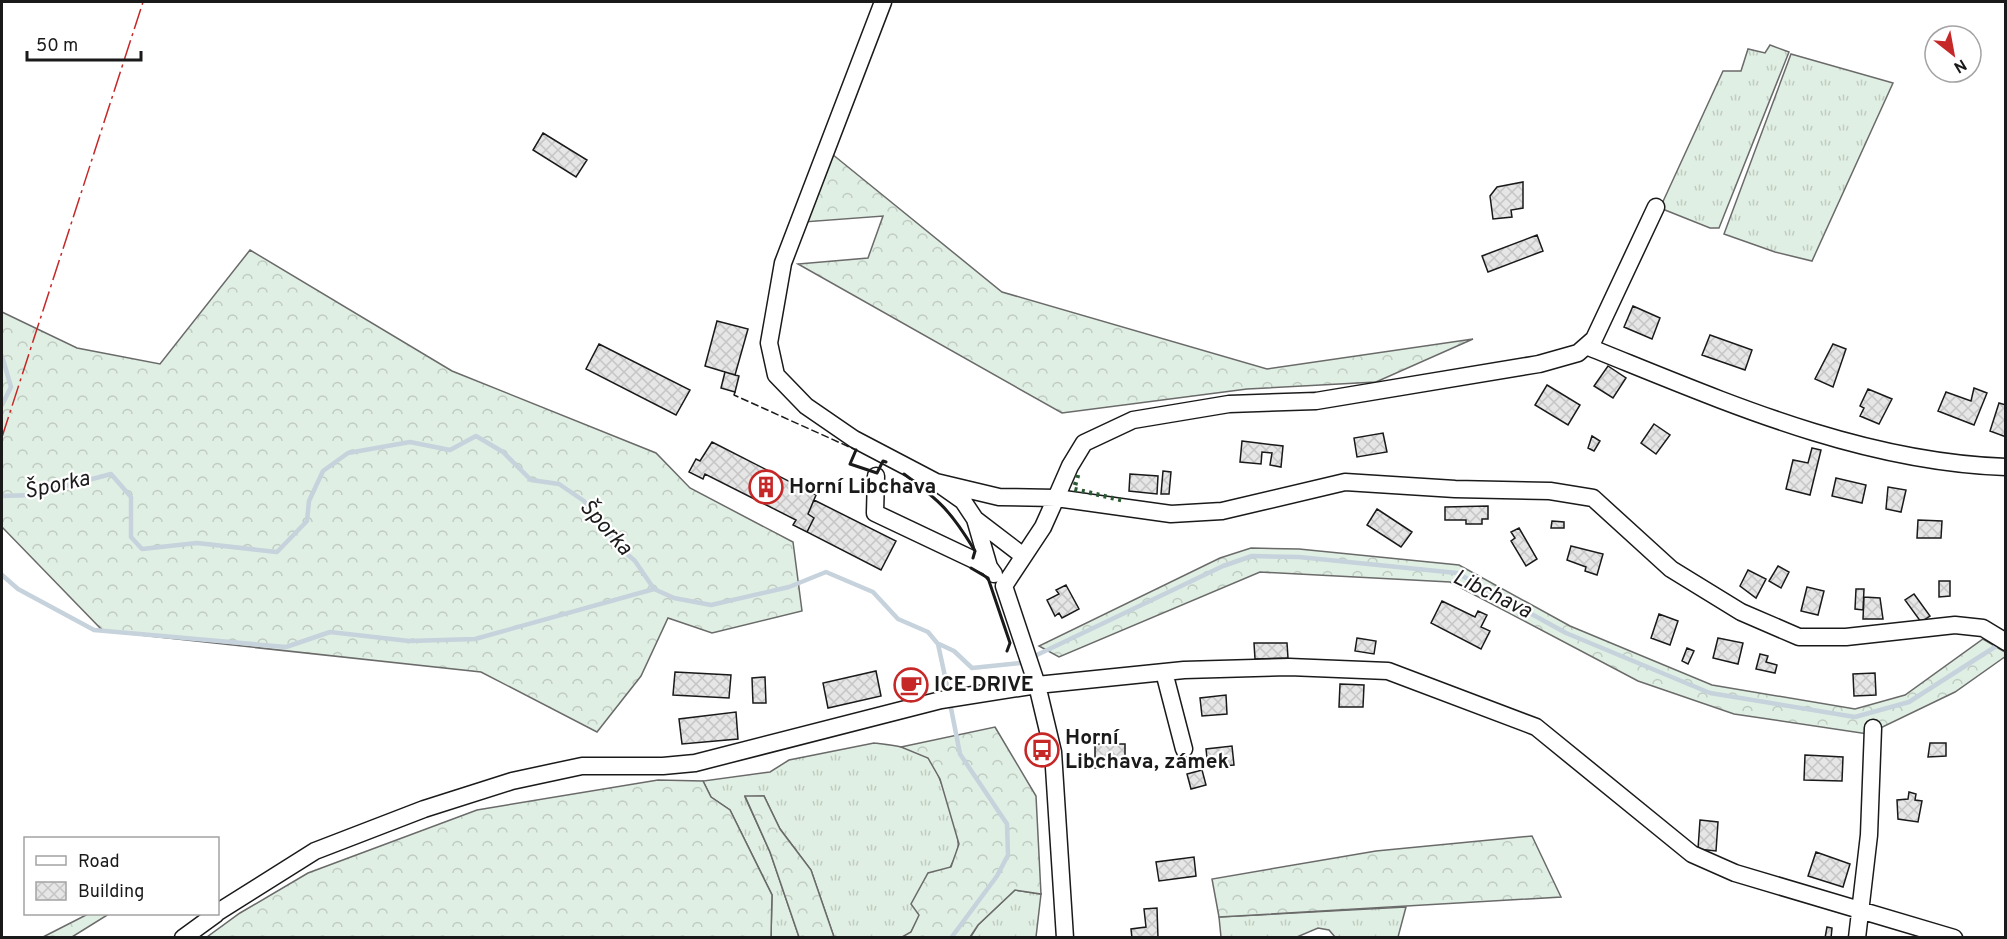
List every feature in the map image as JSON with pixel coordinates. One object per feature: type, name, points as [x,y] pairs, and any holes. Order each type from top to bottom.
[{"type":"street","points":[[884,2],[783,263],[769,343],[776,375],[806,406],[854,439],[936,482],[963,501],[975,519],[988,567]]},
{"type":"street","points":[[1004,586],[1022,555],[1043,527],[1070,466],[1084,443],[1133,420],[1229,404],[1316,401],[1539,364],[1578,353],[1593,339],[1656,207]]},
{"type":"street","points":[[1586,346],[1706,394],[1832,440],[1908,456],[2006,467]]},
{"type":"street","points":[[876,476],[875,513],[988,567],[1004,586],[1037,685],[1053,752],[1065,938]]},
{"type":"street","points":[[936,482],[999,497],[1056,498],[1171,514],[1222,511],[1345,482],[1455,489],[1550,491],[1593,498],[1671,569],[1741,612],[1798,637],[1846,637],[1955,625],[1983,628],[2001,639]]},
{"type":"street","points":[[975,519],[1022,555]]},
{"type":"street","points":[[219,912],[315,851],[424,810],[512,781],[582,766],[663,766],[694,763],[950,699],[1037,685],[1164,672],[1288,667],[1388,671],[1536,727],[1692,854],[1735,873],[1954,938]]},
{"type":"street","points":[[1164,672],[1184,749]]},
{"type":"street","points":[[1857,938],[1869,835],[1873,728]]},
{"type":"street","points":[[183,938],[214,915]]},
{"type":"green space","points":[[1770,45],[1789,52],[1719,228],[1710,228],[1660,208],[1723,71],[1741,71],[1748,49],[1765,53]]},
{"type":"green space","points":[[1791,54],[1893,83],[1812,261],[1775,252],[1724,234]]},
{"type":"green space","points":[[832,154],[1002,292],[1267,369],[1473,339],[1376,382],[1247,389],[1062,413],[798,264],[868,258],[883,216],[804,222]]},
{"type":"green space","points":[[250,250],[452,371],[656,453],[690,488],[793,542],[802,611],[712,633],[668,618],[641,676],[597,732],[481,672],[103,631],[2,527],[2,312],[77,348],[160,364]]},
{"type":"green space","points":[[1251,548],[1299,549],[1459,565],[1570,626],[1712,685],[1855,709],[1905,695],[1983,639],[2005,652],[2006,656],[1955,692],[1868,734],[1734,714],[1638,681],[1450,582],[1260,572],[1059,657],[1039,646],[1220,558]]},
{"type":"green space","points":[[995,727],[1036,796],[1041,894],[1015,890],[978,925],[970,937],[902,937],[911,932],[919,915],[911,904],[928,873],[951,867],[959,844],[940,779],[928,758],[901,747]]},
{"type":"green space","points":[[874,743],[915,751],[927,757],[932,763],[948,801],[958,841],[958,848],[949,870],[911,932],[904,937],[834,937],[811,870],[780,829],[764,796],[745,797],[770,852],[799,937],[771,937],[772,895],[730,810],[711,797],[703,781],[770,772],[789,760]]},
{"type":"green space","points":[[658,780],[703,781],[711,797],[730,810],[772,895],[771,937],[207,937],[240,913],[308,873],[477,810]]},
{"type":"green space","points":[[745,796],[764,796],[780,829],[811,870],[834,937],[799,937],[770,852]]},
{"type":"green space","points":[[1532,836],[1561,897],[1219,917],[1212,879],[1376,851]]},
{"type":"green space","points":[[1015,890],[1041,894],[1036,937],[970,938],[978,925]]},
{"type":"green space","points":[[1406,907],[1398,937],[1335,937],[1329,930],[1318,928],[1297,937],[1221,937],[1219,917]]},
{"type":"green space","points":[[86,915],[107,915],[72,937],[43,937]]},
{"type":"building","points":[[543,133],[587,160],[576,177],[533,150]]},
{"type":"building","points":[[1523,182],[1523,208],[1511,210],[1512,217],[1493,219],[1490,196],[1497,187]]},
{"type":"building","points":[[1537,235],[1543,251],[1488,272],[1482,256]]},
{"type":"building","points":[[1633,306],[1660,318],[1652,339],[1624,327]]},
{"type":"building","points":[[717,321],[748,329],[735,375],[705,366]]},
{"type":"building","points":[[1710,335],[1752,350],[1745,370],[1702,355]]},
{"type":"building","points":[[599,344],[690,390],[676,415],[586,369]]},
{"type":"building","points":[[1833,344],[1846,349],[1833,387],[1815,379]]},
{"type":"building","points":[[1608,366],[1626,378],[1613,398],[1594,386]]},
{"type":"building","points":[[725,372],[739,376],[735,392],[721,388]]},
{"type":"building","points":[[1547,385],[1580,405],[1568,425],[1535,405]]},
{"type":"building","points":[[1974,388],[1987,393],[1974,425],[1938,411],[1946,392],[1971,401]]},
{"type":"building","points":[[1868,389],[1892,399],[1879,424],[1860,416],[1864,408],[1860,406]]},
{"type":"building","points":[[1999,403],[2006,405],[2006,437],[1990,431]]},
{"type":"building","points":[[1654,424],[1670,435],[1656,454],[1641,443]]},
{"type":"building","points":[[1383,433],[1387,452],[1357,457],[1354,438]]},
{"type":"building","points":[[1592,436],[1600,441],[1594,451],[1588,448]]},
{"type":"building","points":[[1242,441],[1283,446],[1281,467],[1270,465],[1272,453],[1262,452],[1261,464],[1240,462]]},
{"type":"building","name":"Horní Libchava","points":[[712,442],[816,495],[808,514],[814,518],[807,532],[793,525],[796,520],[705,474],[703,479],[689,472],[696,459],[700,461]]},
{"type":"building","points":[[1812,448],[1821,450],[1810,495],[1786,489],[1793,460],[1808,463]]},
{"type":"building","points":[[1163,471],[1171,472],[1169,494],[1161,494]]},
{"type":"building","points":[[1130,474],[1158,476],[1157,494],[1129,491]]},
{"type":"building","points":[[1836,478],[1866,485],[1862,503],[1832,496]]},
{"type":"building","points":[[1888,487],[1906,490],[1901,512],[1886,509]]},
{"type":"building","points":[[814,500],[896,541],[881,570],[807,532],[814,518],[808,514]]},
{"type":"building","points":[[1488,506],[1488,519],[1482,519],[1482,524],[1466,524],[1466,520],[1445,520],[1445,507]]},
{"type":"building","points":[[1377,509],[1412,532],[1401,547],[1367,525]]},
{"type":"building","points":[[1918,520],[1942,521],[1941,538],[1917,538]]},
{"type":"building","points":[[1552,521],[1564,522],[1564,528],[1551,528]]},
{"type":"building","points":[[1519,528],[1537,559],[1526,566],[1511,541],[1515,538],[1511,532]]},
{"type":"building","points":[[1571,546],[1603,554],[1597,575],[1585,571],[1586,567],[1567,560]]},
{"type":"building","points":[[1778,566],[1789,572],[1781,588],[1769,581]]},
{"type":"building","points":[[1748,570],[1766,579],[1756,598],[1740,586]]},
{"type":"building","points":[[1939,581],[1950,581],[1950,596],[1939,597]]},
{"type":"building","points":[[1066,585],[1079,609],[1062,618],[1059,613],[1055,616],[1047,600],[1059,594],[1056,590]]},
{"type":"building","points":[[1807,587],[1824,591],[1818,615],[1801,611]]},
{"type":"building","points":[[1856,589],[1864,589],[1863,610],[1855,609]]},
{"type":"building","points":[[1914,594],[1930,616],[1921,622],[1905,600]]},
{"type":"building","points":[[1864,597],[1880,598],[1883,619],[1863,619]]},
{"type":"building","points":[[1442,601],[1475,617],[1478,611],[1487,615],[1481,627],[1490,631],[1481,649],[1431,623]]},
{"type":"building","points":[[1659,614],[1678,621],[1670,645],[1651,638]]},
{"type":"building","points":[[1357,638],[1376,641],[1374,654],[1355,651]]},
{"type":"building","points":[[1718,638],[1743,643],[1738,664],[1713,658]]},
{"type":"building","points":[[1254,643],[1287,643],[1288,658],[1255,659]]},
{"type":"building","points":[[1687,648],[1694,651],[1688,664],[1682,661]]},
{"type":"building","points":[[1760,654],[1768,656],[1766,662],[1777,665],[1775,673],[1756,669]]},
{"type":"building","points":[[876,671],[881,696],[828,708],[823,683]]},
{"type":"building","points":[[675,672],[731,675],[729,698],[673,695]]},
{"type":"building","points":[[1875,673],[1876,695],[1854,696],[1853,674]]},
{"type":"building","points":[[765,677],[766,703],[753,703],[752,678]]},
{"type":"building","points":[[1340,684],[1364,685],[1363,707],[1339,707]]},
{"type":"building","points":[[1226,695],[1227,714],[1202,716],[1200,698]]},
{"type":"building","points":[[736,712],[738,739],[682,744],[679,719]]},
{"type":"building","points":[[1930,743],[1946,743],[1946,756],[1928,757]]},
{"type":"building","points":[[1095,744],[1125,744],[1125,768],[1095,768]]},
{"type":"building","points":[[1232,746],[1234,765],[1208,767],[1206,749]]},
{"type":"building","points":[[1805,755],[1843,757],[1842,781],[1804,780]]},
{"type":"building","points":[[1202,770],[1206,785],[1191,789],[1187,774]]},
{"type":"building","points":[[1909,792],[1916,794],[1915,800],[1922,801],[1918,822],[1898,819],[1897,800],[1908,799]]},
{"type":"building","points":[[1700,820],[1718,822],[1716,851],[1698,849]]},
{"type":"building","points":[[1816,852],[1850,864],[1843,887],[1808,876]]},
{"type":"building","points":[[1194,857],[1196,876],[1159,881],[1156,862]]},
{"type":"building","points":[[1157,908],[1158,938],[1132,938],[1131,929],[1146,927],[1144,909]]},
{"type":"building","points":[[1827,927],[1832,928],[1831,938],[1825,938]]},
{"type":"waterway","name":"Šporka","points":[[2,356],[11,387],[2,405]]},
{"type":"waterway","name":"Šporka","points":[[2,496],[32,495],[111,474],[131,497],[131,537],[142,549],[197,543],[277,552],[307,521],[309,501],[323,471],[348,453],[410,442],[450,450],[476,436],[503,452],[531,480],[559,484],[584,501],[618,546],[635,561],[654,589],[674,598],[711,605],[789,587],[826,572],[873,592],[898,619],[928,632],[938,644],[949,695]]},
{"type":"waterway","name":"Libchava","points":[[939,644],[954,651],[972,668],[1020,663],[1223,566],[1252,556],[1299,557],[1457,573],[1566,633],[1710,693],[1855,717],[1909,702],[2001,643]]},
{"type":"waterway","points":[[2,575],[18,589],[94,630],[286,647],[330,632],[409,641],[475,639],[654,589]]},
{"type":"waterway","name":"Šporka","points":[[950,703],[960,754],[1007,824],[1008,855],[997,876],[951,938]]},
{"type":"hedge","points":[[1078,475],[1074,489],[1125,501]]},
{"type":"fence","points":[[735,392],[734,395],[856,450]]},
{"type":"wall","points":[[856,450],[850,464],[877,473],[883,461],[886,462]]},
{"type":"wall","points":[[904,474],[936,500],[951,516],[975,551],[973,558]]},
{"type":"wall","points":[[971,568],[988,578],[1010,643],[1007,651]]},
{"type":"power","points":[[2,437],[143,2]]},
{"type":"place","name":"Horní Libchava","points":[[766,487]]},
{"type":"place","name":"ICE DRIVE","points":[[911,685]]},
{"type":"place","name":"Horní Libchava, zámek","points":[[1042,750]]}]
